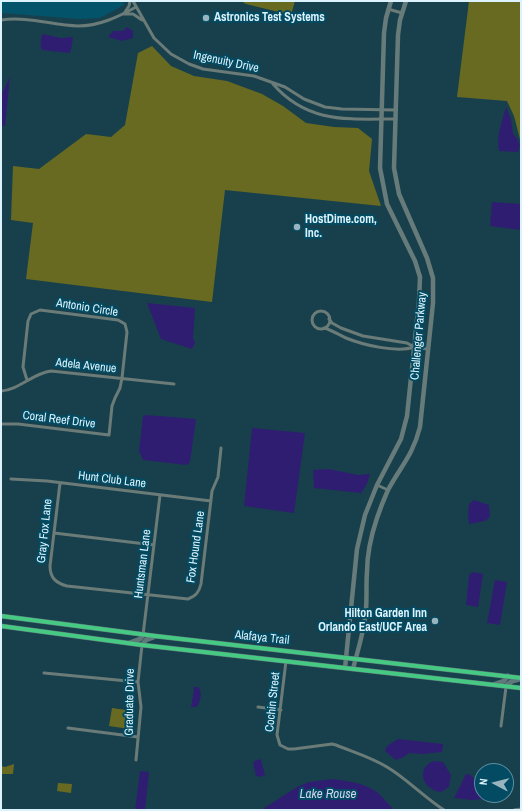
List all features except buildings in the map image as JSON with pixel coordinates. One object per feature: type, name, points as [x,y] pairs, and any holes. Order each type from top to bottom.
[{"type":"main road","name":"Challenger Parkway","points":[[345,668],[357,549],[365,515],[377,485],[400,439],[408,416],[419,301],[420,277],[415,261],[387,204],[380,168],[384,33],[388,9],[391,1]]},
{"type":"main road","name":"Challenger Parkway","points":[[353,669],[362,634],[366,609],[368,551],[377,517],[388,490],[412,452],[417,441],[422,413],[433,302],[433,278],[428,258],[399,194],[394,168],[398,35],[406,1]]},
{"type":"main road","name":"Alafaya Trail","points":[[1,616],[143,635],[356,658],[521,678]]},
{"type":"main road","name":"Alafaya Trail","points":[[1,626],[142,645],[521,688]]},
{"type":"main road","points":[[128,643],[140,639],[143,635]]},
{"type":"main road","points":[[142,645],[146,640],[155,636]]},
{"type":"main road","points":[[492,685],[504,681],[508,676]]},
{"type":"main road","points":[[506,686],[521,678]]},
{"type":"street","points":[[122,14],[128,8],[130,1]]},
{"type":"street","name":"Ingenuity Drive","points":[[133,1],[143,21],[160,45],[184,63],[203,69],[248,74],[285,87],[304,99],[325,107],[342,109],[396,110]]},
{"type":"street","points":[[1,20],[20,19],[84,25],[104,22],[136,7]]},
{"type":"street","points":[[388,9],[402,13]]},
{"type":"street","points":[[122,14],[133,14],[143,21]]},
{"type":"street","name":"Ingenuity Drive","points":[[273,84],[281,93],[292,101],[320,115],[335,118],[396,119]]},
{"type":"street","name":"Antonio Circle","points":[[27,380],[23,367],[28,321],[31,314],[40,310],[118,320],[125,324],[127,332],[120,388],[112,406]]},
{"type":"street","points":[[414,347],[407,350],[369,345],[345,338],[324,328],[318,328],[313,324],[312,318],[314,313],[323,311],[332,323],[354,333],[372,339],[407,343],[414,347],[428,349]]},
{"type":"street","points":[[324,328],[328,325],[329,319]]},
{"type":"street","name":"Adela Avenue","points":[[1,391],[5,391],[42,372],[51,371],[174,384]]},
{"type":"street","name":"Coral Reef Drive","points":[[1,424],[18,424],[110,435],[112,406]]},
{"type":"street","points":[[211,500],[213,488],[218,477],[221,448]]},
{"type":"street","name":"Hunt Club Lane","points":[[11,479],[211,500]]},
{"type":"street","name":"Gray Fox Lane","points":[[60,483],[50,572],[54,580],[67,586],[148,596]]},
{"type":"street","points":[[377,485],[388,490]]},
{"type":"street","name":"Huntsman Lane","points":[[143,635],[160,495]]},
{"type":"street","name":"Fox Hound Lane","points":[[148,596],[188,599],[197,594],[201,584],[211,500]]},
{"type":"street","points":[[54,533],[154,545]]},
{"type":"street","name":"Graduate Drive","points":[[136,760],[141,707],[138,682],[142,645]]},
{"type":"street","name":"Cochin Street","points":[[286,661],[277,735],[280,745],[288,749],[294,749],[332,744],[371,758],[400,775],[444,810]]},
{"type":"street","points":[[44,673],[138,682]]},
{"type":"street","points":[[501,726],[506,686]]},
{"type":"street","points":[[258,707],[280,710]]},
{"type":"street","points":[[68,728],[138,737]]},
{"type":"street","points":[[514,810],[521,809]]},
{"type":"shaded area","points":[[1,1],[123,1],[124,5],[100,18],[80,19],[1,13]]},
{"type":"shaded area","points":[[241,1],[295,1],[291,15],[246,4]]},
{"type":"shaded area","points":[[469,1],[521,1],[521,143],[514,116],[507,101],[457,97]]},
{"type":"shaded area","points":[[152,46],[171,66],[194,76],[227,81],[262,94],[283,106],[306,123],[334,127],[358,128],[372,139],[369,171],[381,206],[225,190],[212,302],[26,279],[33,223],[11,220],[13,166],[39,169],[86,134],[111,137],[125,125],[138,53]]},
{"type":"shaded area","points":[[112,708],[132,711],[130,729],[109,726]]},
{"type":"shaded area","points":[[14,764],[13,774],[2,774],[1,776],[1,766],[5,767]]},
{"type":"shaded area","points":[[58,783],[72,784],[71,793],[57,791]]},
{"type":"water","points":[[127,27],[133,31],[133,38],[122,41],[108,37],[113,31],[123,31]]},
{"type":"water","points":[[43,34],[61,38],[73,37],[70,53],[42,50],[41,37]]},
{"type":"water","points":[[10,77],[5,126],[1,126],[1,95]]},
{"type":"water","points":[[506,107],[511,119],[513,134],[517,138],[520,145],[518,152],[499,151],[499,134]]},
{"type":"water","points":[[492,202],[521,204],[521,230],[490,226]]},
{"type":"water","points":[[147,303],[195,308],[193,338],[195,343],[192,349],[161,339]]},
{"type":"water","points":[[143,416],[196,419],[190,462],[187,465],[143,460],[139,451]]},
{"type":"water","points":[[252,428],[305,433],[294,513],[244,506]]},
{"type":"water","points":[[329,469],[358,475],[370,474],[367,484],[361,493],[314,488],[313,470]]},
{"type":"water","points":[[474,500],[489,505],[490,517],[485,521],[469,524],[469,504]]},
{"type":"water","points":[[473,572],[483,574],[478,607],[466,605],[469,575]]},
{"type":"water","points":[[495,580],[507,582],[500,625],[487,623]]},
{"type":"water","points":[[193,687],[198,687],[201,694],[197,707],[191,707],[194,690]]},
{"type":"water","points":[[398,739],[443,744],[442,752],[423,754],[409,753],[396,760],[385,751],[387,746]]},
{"type":"water","points":[[259,759],[261,760],[265,775],[260,777],[256,776],[253,762]]},
{"type":"water","points":[[433,761],[443,762],[451,775],[449,787],[441,792],[430,787],[424,779],[424,769]]},
{"type":"water","points":[[140,771],[149,772],[145,810],[135,810]]},
{"type":"water","points":[[466,774],[469,774],[474,778],[474,800],[454,798]]},
{"type":"water","name":"Lake Rouse","points":[[333,779],[356,783],[368,787],[378,793],[394,810],[261,810],[297,787],[309,782]]},
{"type":"cycle path","points":[[1,616],[155,636],[521,678]]},
{"type":"cycle path","points":[[1,626],[142,645],[521,688]]},
{"type":"place","name":"Astronics Test Systems","points":[[206,18]]},
{"type":"place","name":"HostDime.com, Inc.","points":[[297,227]]},
{"type":"place","name":"Hilton Garden Inn Orlando East/UCF Area","points":[[435,621]]}]
